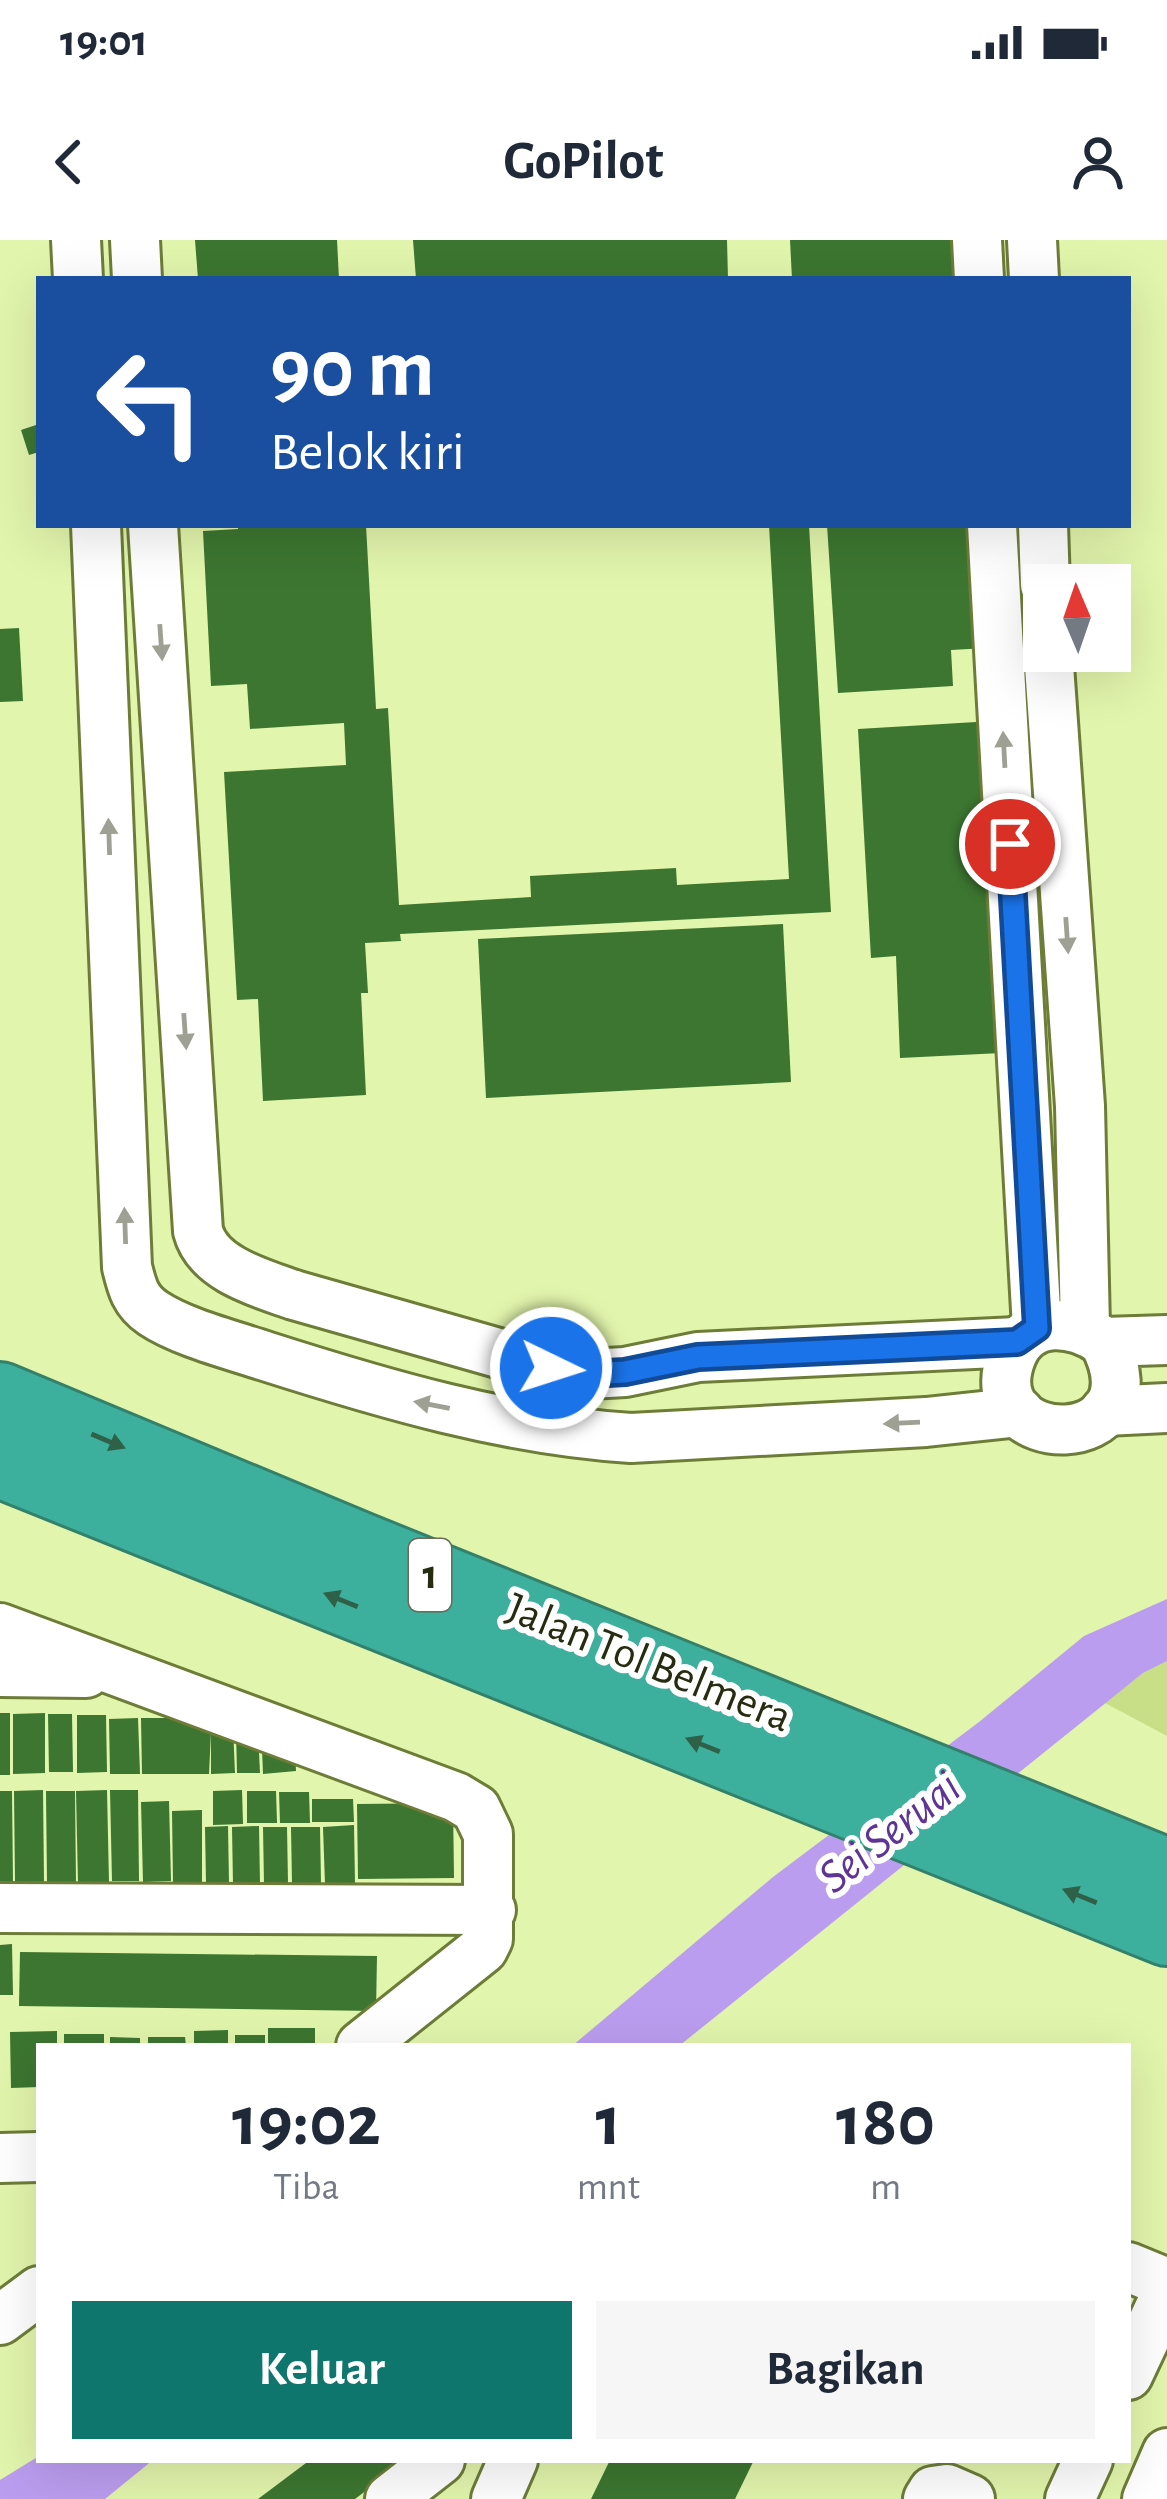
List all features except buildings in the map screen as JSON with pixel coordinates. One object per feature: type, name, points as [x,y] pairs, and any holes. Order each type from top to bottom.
[{"type":"highway","name":"Jalan Tol Belmera","points":[[0,1396],[837,1769]]},
{"type":"highway","name":"Jalan Tol Belmera","points":[[0,1464],[837,1769],[1011,1838],[1167,1872]]},
{"type":"highway","name":"Jalan Tol Belmera","points":[[1011,1838],[1167,1932]]},
{"type":"street","points":[[76,240],[78,276]]},
{"type":"street","points":[[135,240],[137,276]]},
{"type":"street","points":[[977,240],[979,276]]},
{"type":"street","points":[[1032,240],[1034,276]]},
{"type":"street","points":[[96,528],[127,1267],[134,1296],[154,1314],[237,1347],[395,1398],[583,1435],[631,1438],[926,1422],[1018,1412]]},
{"type":"street","points":[[153,528],[198,1231],[213,1257],[256,1281],[387,1323],[551,1368],[590,1374],[698,1357],[1027,1335],[1060,1324],[1095,1335],[1167,1340]]},
{"type":"street","points":[[992,528],[1027,1335],[1008,1366],[1008,1390],[1018,1412],[1038,1427],[1062,1432],[1086,1427],[1105,1411],[1115,1389],[1116,1364],[1095,1335],[1049,672]]},
{"type":"street","points":[[1043,528],[1044,564]]},
{"type":"street","points":[[237,1347],[256,1281]]},
{"type":"street","points":[[1105,1411],[1167,1408]]},
{"type":"street","points":[[0,1628],[456,1797],[476,1809],[488,1834],[491,1910],[483,1949],[365,2043]]},
{"type":"street","points":[[0,1672],[127,1674]]},
{"type":"street","points":[[0,1908],[491,1910]]},
{"type":"street","points":[[0,2158],[36,2157]]},
{"type":"street","points":[[1131,2268],[1167,2283]]},
{"type":"street","points":[[1131,2369],[1167,2292]]},
{"type":"street","points":[[0,2320],[36,2293]]},
{"type":"street","points":[[1147,2499],[1167,2453]]},
{"type":"street","points":[[390,2499],[436,2463]]},
{"type":"street","points":[[496,2499],[512,2463]]},
{"type":"street","points":[[1070,2499],[1087,2463]]},
{"type":"street","points":[[928,2499],[942,2488],[970,2499]]},
{"type":"green space","points":[[1167,1661],[1167,1736],[1105,1703]]},
{"type":"water","name":"Sei Seruai","points":[[1167,1599],[1167,1661],[1143,1673],[683,2043],[576,2043],[773,1877],[979,1722],[1084,1636]]},
{"type":"water","points":[[36,2458],[36,2463],[149,2463],[105,2499],[0,2499],[0,2480]]},
{"type":"route","points":[[551,1368],[590,1374],[698,1357],[1017,1342],[1037,1328],[1010,844]]}]
